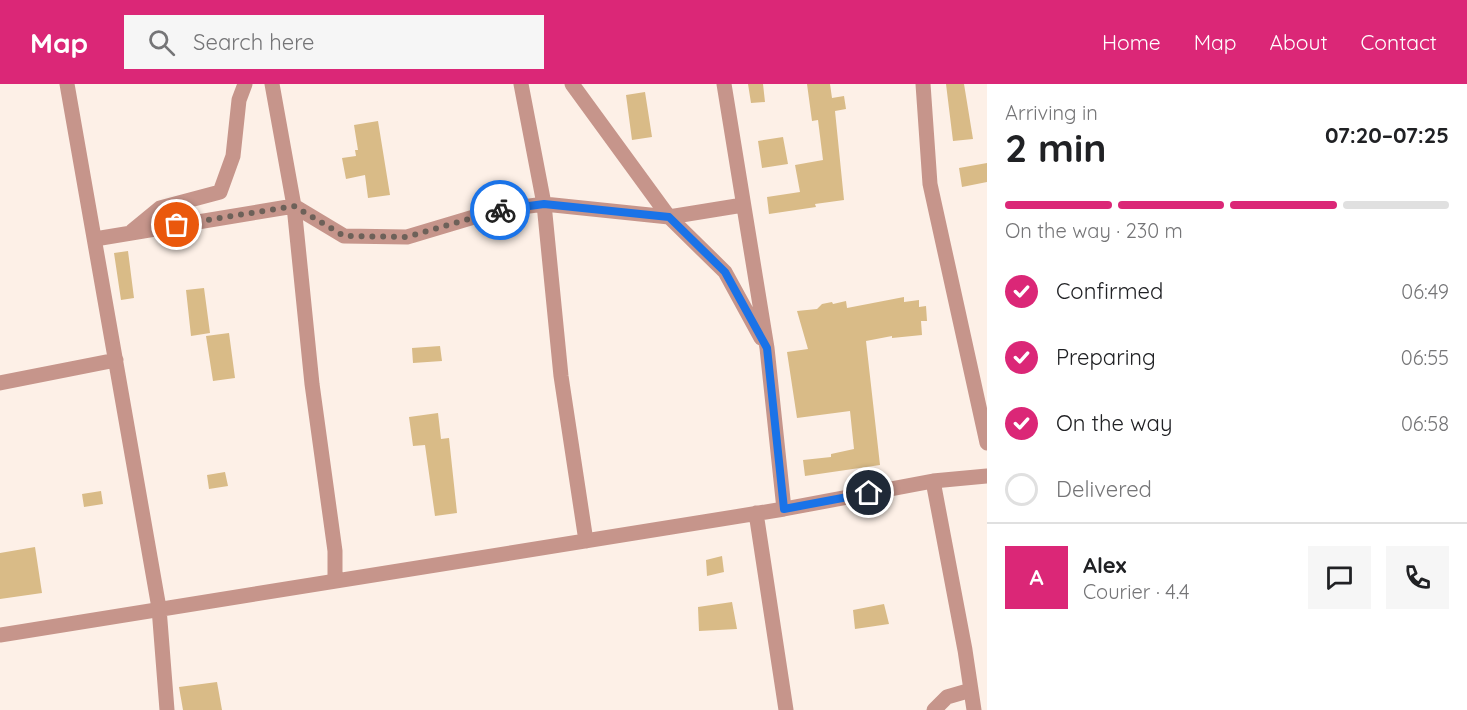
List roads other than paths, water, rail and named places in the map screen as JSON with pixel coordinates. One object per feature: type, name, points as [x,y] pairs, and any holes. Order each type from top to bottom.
[{"type":"street","points":[[67,84],[159,608],[167,710]]},
{"type":"street","points":[[130,233],[160,208],[219,192],[233,156],[239,100],[245,84]]},
{"type":"street","points":[[272,84],[294,206],[312,384],[335,551],[335,581]]},
{"type":"street","points":[[521,84],[544,204],[561,376],[586,541]]},
{"type":"street","points":[[572,84],[669,217],[725,272],[767,348]]},
{"type":"street","points":[[724,84],[767,348],[784,509]]},
{"type":"street","points":[[923,84],[930,184],[987,443]]},
{"type":"street","points":[[94,238],[294,206],[344,236],[407,237],[494,211],[544,204],[669,217],[743,205]]},
{"type":"street","points":[[0,383],[117,360]]},
{"type":"street","points":[[0,635],[784,509],[933,481],[987,476]]},
{"type":"street","points":[[933,481],[974,710]]},
{"type":"street","points":[[756,513],[786,710]]},
{"type":"street","points":[[934,710],[947,696],[971,690]]}]
